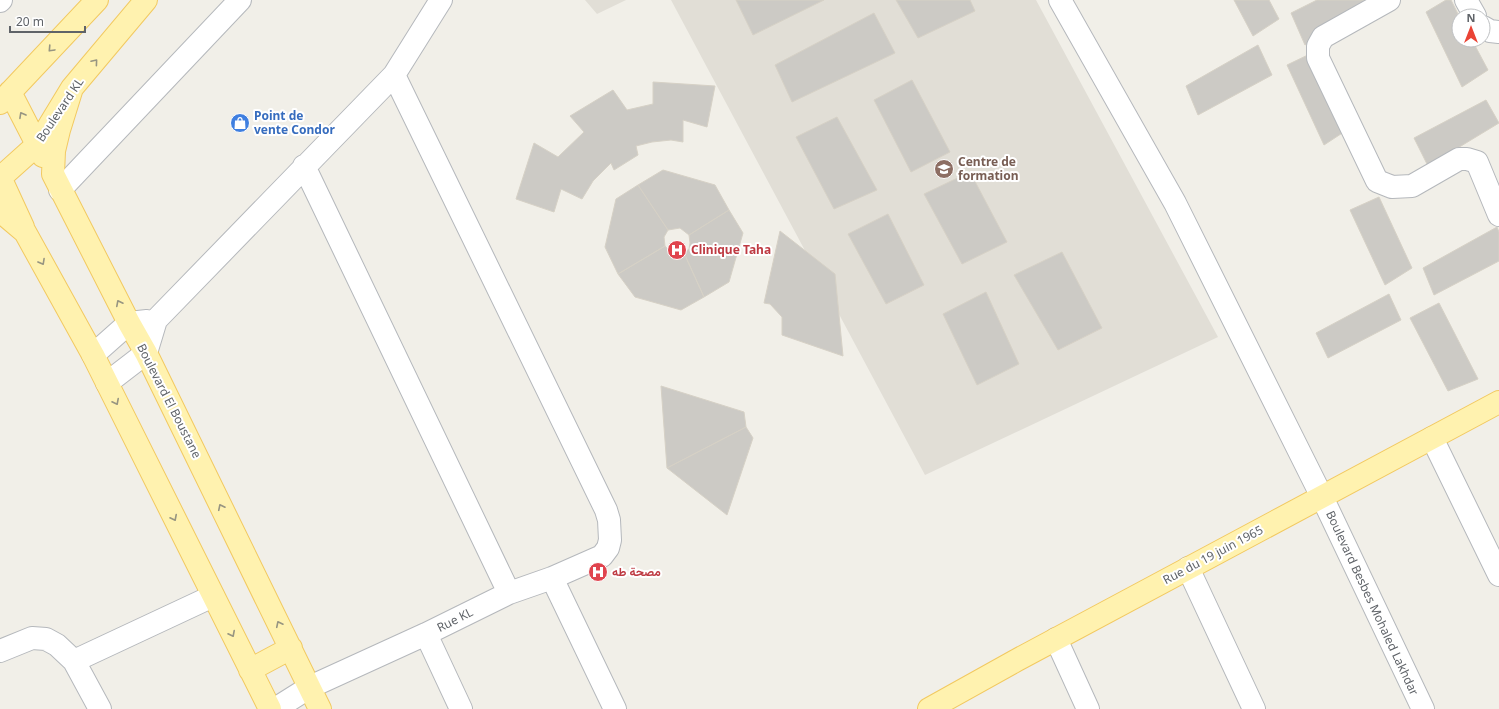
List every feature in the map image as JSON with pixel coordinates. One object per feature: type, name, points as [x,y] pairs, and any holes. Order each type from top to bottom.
[{"type":"main road","points":[[57,182],[38,144],[5,98],[97,0]]},
{"type":"main road","name":"Boulevard KL","points":[[0,178],[38,144],[72,88],[146,0]]},
{"type":"main road","name":"Boulevard El Boustane","points":[[72,88],[54,151],[57,182],[129,323],[146,353],[320,709]]},
{"type":"main road","points":[[0,178],[25,232],[93,355],[270,709]]},
{"type":"main road","points":[[0,211],[25,232]]},
{"type":"main road","name":"Rue du 19 juin 1965","points":[[936,707],[1056,639],[1499,402]]},
{"type":"main road","points":[[250,670],[291,648]]},
{"type":"street","points":[[57,182],[240,0]]},
{"type":"street","points":[[107,383],[146,353],[156,320],[394,75],[441,0]]},
{"type":"street","name":"Boulevard Besbes Mohaled Lakhdar","points":[[1060,0],[1175,203],[1322,497],[1423,709]]},
{"type":"street","points":[[1389,0],[1323,37],[1318,46],[1318,58],[1377,181],[1392,187],[1412,186],[1459,159],[1467,159],[1477,162],[1499,215]]},
{"type":"street","name":"Rue KL","points":[[275,709],[310,687],[426,634],[509,593],[552,578],[602,556],[608,548],[610,540],[610,520],[606,510],[394,75]]},
{"type":"street","points":[[304,166],[509,593]]},
{"type":"street","points":[[93,355],[129,323],[156,320]]},
{"type":"street","points":[[1432,438],[1499,575]]},
{"type":"street","points":[[1188,568],[1254,709]]},
{"type":"street","points":[[552,578],[615,709]]},
{"type":"street","points":[[74,661],[213,596]]},
{"type":"street","points":[[426,634],[461,709]]},
{"type":"street","points":[[0,651],[32,638],[46,639],[57,645],[74,661],[100,709]]},
{"type":"street","points":[[1056,639],[1088,709]]},
{"type":"shaded area","points":[[585,0],[626,0],[597,14]]},
{"type":"shaded area","name":"Centre de formation","points":[[671,0],[1036,0],[1218,337],[925,475]]},
{"type":"building","points":[[736,0],[824,0],[753,35]]},
{"type":"building","points":[[896,0],[970,0],[975,11],[918,38]]},
{"type":"building","points":[[1234,0],[1269,0],[1279,19],[1253,36]]},
{"type":"building","points":[[1317,0],[1377,1],[1305,45],[1291,13]]},
{"type":"building","points":[[1446,0],[1451,0],[1455,8],[1451,8],[1451,48],[1476,48],[1488,70],[1462,87],[1426,12]]},
{"type":"building","points":[[874,13],[895,53],[792,102],[775,65]]},
{"type":"building","points":[[1258,45],[1272,75],[1198,115],[1186,86]]},
{"type":"building","points":[[1312,53],[1350,128],[1324,145],[1287,65]]},
{"type":"building","points":[[912,80],[950,152],[911,172],[874,100]]},
{"type":"building","points":[[653,82],[715,86],[707,127],[683,120],[683,142],[671,140],[652,142],[636,146],[638,155],[614,170],[611,163],[593,181],[582,199],[561,189],[554,212],[516,199],[534,143],[558,157],[584,132],[570,116],[613,90],[627,110],[653,104]]},
{"type":"building","points":[[1486,100],[1499,123],[1428,166],[1414,138]]},
{"type":"building","points":[[837,117],[877,190],[834,209],[796,137]]},
{"type":"building","points":[[663,170],[715,185],[729,210],[689,235],[680,228],[668,230],[638,185]]},
{"type":"building","points":[[970,172],[1007,242],[962,264],[924,194]]},
{"type":"building","points":[[638,185],[668,230],[664,237],[665,246],[618,274],[605,247],[616,199]]},
{"type":"building","points":[[1379,197],[1412,268],[1385,285],[1350,210]]},
{"type":"building","points":[[729,210],[743,233],[729,282],[704,297],[684,253],[689,249],[689,235]]},
{"type":"building","points":[[888,214],[924,285],[886,304],[848,234]]},
{"type":"building","points":[[1497,227],[1499,232],[1499,261],[1434,295],[1423,268]]},
{"type":"building","points":[[780,231],[835,274],[843,356],[782,335],[782,317],[770,304],[764,303]]},
{"type":"building","points":[[665,246],[672,254],[678,255],[684,253],[704,297],[681,310],[635,297],[618,274]]},
{"type":"building","points":[[1062,252],[1102,328],[1058,350],[1014,275]]},
{"type":"building","points":[[986,292],[1019,364],[977,385],[943,314]]},
{"type":"building","points":[[1389,294],[1401,320],[1328,358],[1316,333]]},
{"type":"building","points":[[1439,303],[1478,379],[1448,391],[1410,318]]},
{"type":"building","points":[[661,386],[744,412],[746,427],[667,468]]},
{"type":"building","points":[[746,427],[753,438],[727,515],[667,468]]},
{"type":"place","name":"Point de vente Condor","points":[[240,123]]},
{"type":"place","name":"Centre de formation","points":[[944,169]]},
{"type":"place","name":"Clinique Taha","points":[[677,250]]},
{"type":"place","name":"مصحة طه","points":[[598,572]]}]
